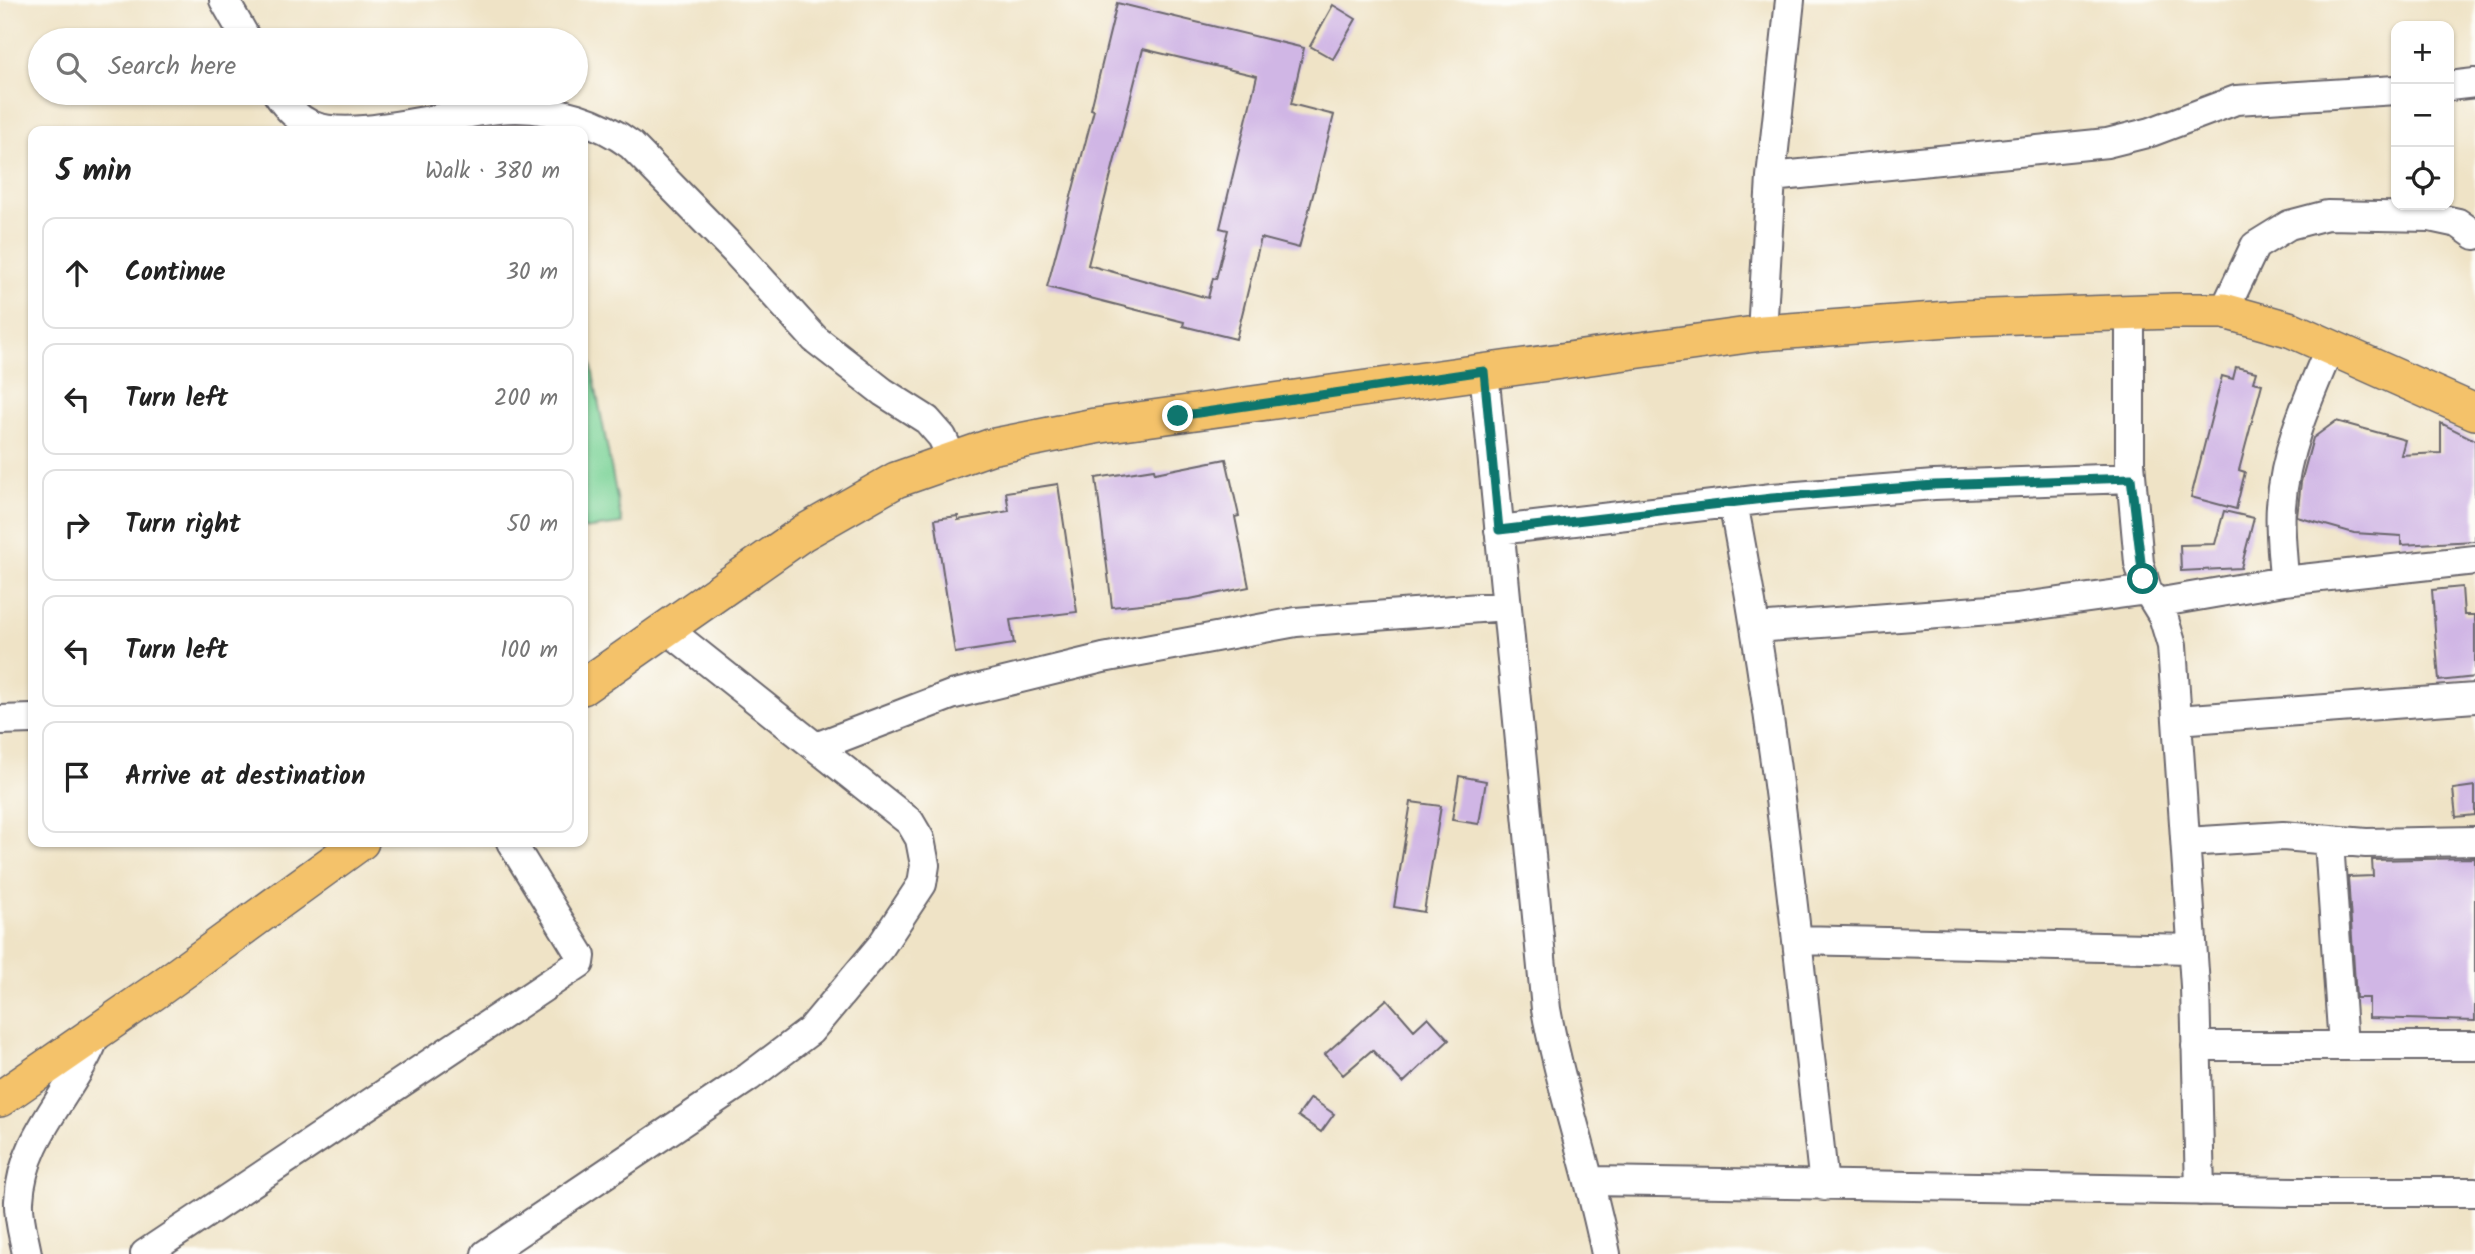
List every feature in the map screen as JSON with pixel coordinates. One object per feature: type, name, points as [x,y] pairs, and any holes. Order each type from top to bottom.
[{"type":"main road","points":[[588,684],[839,509],[895,480],[990,447],[1095,426],[1762,334],[1962,318],[2224,312],[2292,330],[2475,412]]},
{"type":"main road","points":[[0,1099],[354,847]]},
{"type":"street","points":[[224,0],[240,28]]},
{"type":"street","points":[[1762,334],[1771,177],[1790,0]]},
{"type":"street","points":[[2454,85],[2475,83]]},
{"type":"street","points":[[1771,177],[2107,143],[2151,132],[2236,100],[2391,90]]},
{"type":"street","points":[[285,105],[288,110],[317,126]]},
{"type":"street","points":[[380,126],[515,108],[553,112],[592,122],[616,134],[631,145],[735,251],[815,339],[872,384],[928,420],[942,438],[952,458]]},
{"type":"street","points":[[2224,312],[2255,246],[2289,225],[2327,215],[2430,217],[2458,223],[2475,236]]},
{"type":"street","points":[[2130,313],[2131,478],[2139,563],[2172,646],[2192,949],[2200,1191]]},
{"type":"street","points":[[2284,581],[2280,508],[2287,459],[2302,413],[2330,347]]},
{"type":"street","points":[[1484,371],[1546,1009],[1559,1080],[1591,1181],[1606,1254]]},
{"type":"street","points":[[1499,530],[1733,503],[1934,485],[2131,478]]},
{"type":"street","points":[[1733,503],[1756,628],[1797,940],[1824,1186]]},
{"type":"street","points":[[1756,628],[2152,597],[2475,560]]},
{"type":"street","points":[[816,747],[950,695],[1103,658],[1296,622],[1506,606]]},
{"type":"street","points":[[486,1254],[749,1077],[810,1031],[881,946],[922,884],[925,865],[920,839],[910,822],[667,629]]},
{"type":"street","points":[[2177,720],[2475,698]]},
{"type":"street","points":[[0,720],[28,719]]},
{"type":"street","points":[[2186,842],[2283,836],[2329,842],[2475,842]]},
{"type":"street","points":[[2329,842],[2343,1046]]},
{"type":"street","points":[[145,1254],[580,963],[581,956],[514,847]]},
{"type":"street","points":[[1797,940],[2192,949]]},
{"type":"street","points":[[27,1254],[18,1203],[22,1172],[36,1134],[78,1074],[97,1032]]},
{"type":"street","points":[[2196,1046],[2475,1046]]},
{"type":"street","points":[[1591,1181],[2200,1191],[2475,1192]]},
{"type":"green space","points":[[588,348],[622,524],[588,528]]},
{"type":"building","points":[[1117,3],[1304,48],[1291,104],[1334,115],[1299,248],[1261,238],[1236,339],[1183,326],[1184,322],[1047,287],[1094,110],[1091,109]],"holes":[[[1143,49],[1257,76],[1220,228],[1228,230],[1216,279],[1213,278],[1208,298],[1088,265]]]},
{"type":"building","points":[[1333,5],[1356,19],[1333,59],[1310,46]]},
{"type":"building","points":[[2236,367],[2256,372],[2253,382],[2262,384],[2239,470],[2245,472],[2236,509],[2191,497],[2222,376],[2233,379]]},
{"type":"building","points":[[2336,421],[2405,440],[2401,455],[2441,453],[2441,423],[2475,440],[2475,541],[2401,545],[2401,536],[2354,533],[2297,517],[2301,482],[2313,438]]},
{"type":"building","points":[[1226,459],[1239,516],[1235,517],[1249,587],[1190,599],[1112,607],[1096,478],[1154,469],[1155,473]]},
{"type":"building","points":[[1058,484],[1077,612],[1010,620],[1014,644],[955,653],[935,519],[958,516],[958,520],[1009,511],[1006,492]]},
{"type":"building","points":[[2224,511],[2254,518],[2241,568],[2181,571],[2180,545],[2215,544]]},
{"type":"building","points":[[2462,587],[2464,615],[2475,615],[2475,677],[2439,681],[2432,590]]},
{"type":"building","points":[[1459,776],[1486,781],[1479,824],[1452,820]]},
{"type":"building","points":[[2475,786],[2475,815],[2456,817],[2453,789]]},
{"type":"building","points":[[1411,802],[1441,806],[1424,912],[1394,907]]},
{"type":"building","points":[[2475,858],[2475,1021],[2369,1018],[2369,998],[2356,998],[2348,877],[2373,876],[2372,860]]},
{"type":"building","points":[[1387,999],[1414,1030],[1428,1017],[1449,1040],[1403,1083],[1372,1050],[1343,1075],[1325,1054]]},
{"type":"building","points":[[1311,1098],[1334,1114],[1321,1132],[1298,1116]]},
{"type":"route","points":[[1178,416],[1431,381],[1484,371],[1499,530],[1772,498],[1934,485],[2131,478],[2143,579]]}]
